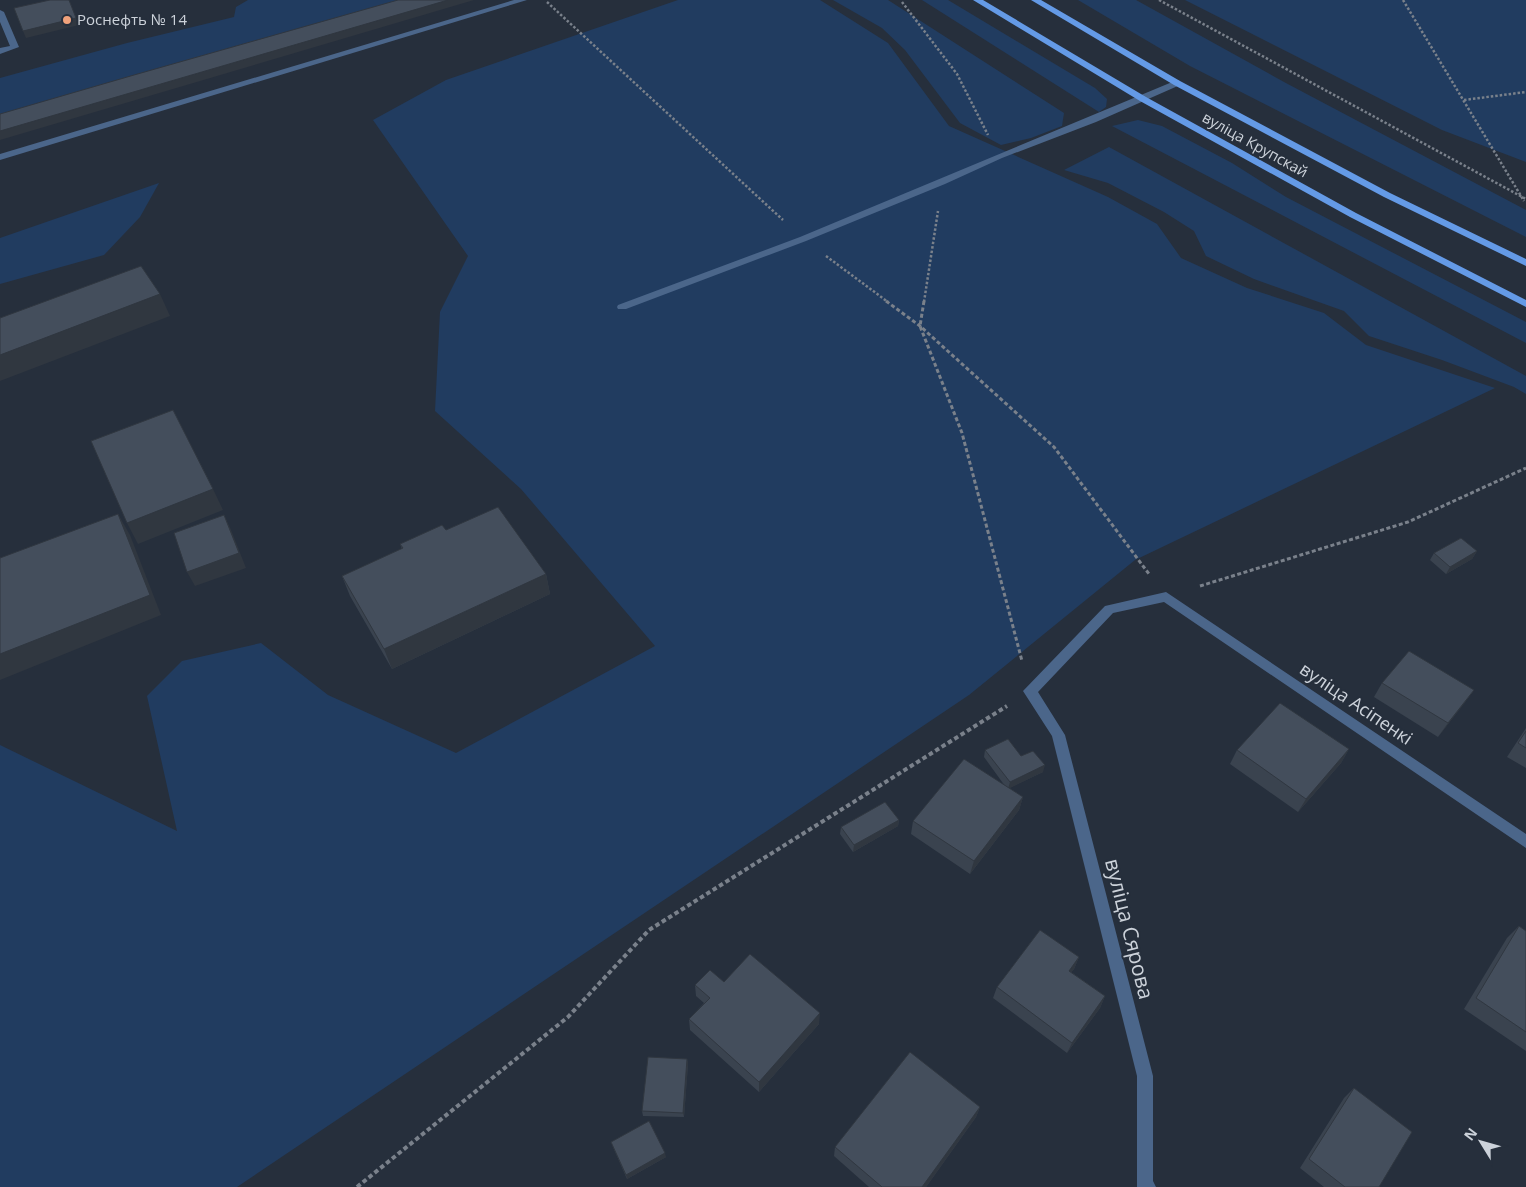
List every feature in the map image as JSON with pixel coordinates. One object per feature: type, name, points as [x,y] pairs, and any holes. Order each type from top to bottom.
[{"type":"main road","name":"вуліца Крупскай","points":[[977,0],[1143,99],[1353,215],[1526,304]]},
{"type":"main road","name":"вуліца Крупскай","points":[[1035,0],[1177,83],[1387,195],[1526,263]]},
{"type":"street","points":[[0,157],[523,0]]},
{"type":"street","points":[[0,12],[15,46],[0,51]]},
{"type":"street","points":[[622,307],[803,239],[942,182],[999,156],[1143,99],[1177,83]]},
{"type":"street","points":[[1030,691],[1109,609],[1166,597]]},
{"type":"street","name":"вуліца Асіпенкі","points":[[1166,597],[1526,842]]},
{"type":"street","name":"вуліца Сярова","points":[[1030,691],[1058,735],[1145,1076],[1146,1186]]},
{"type":"path","points":[[545,0],[803,239],[920,326],[1054,447],[1166,597],[1408,522],[1526,468]]},
{"type":"path","points":[[1159,0],[1524,199]]},
{"type":"path","points":[[1403,0],[1524,199]]},
{"type":"path","points":[[902,2],[957,74],[999,156]]},
{"type":"path","points":[[1464,100],[1526,92]]},
{"type":"path","points":[[357,1187],[568,1018],[649,930],[1030,691],[962,433],[920,326],[942,182]]},
{"type":"shaded area","points":[[248,0],[413,0],[0,120],[0,78],[127,43],[234,17],[236,7]]},
{"type":"shaded area","points":[[678,0],[820,0],[888,43],[949,126],[1108,197],[1157,224],[1181,258],[1247,288],[1324,313],[1366,345],[1495,388],[1135,560],[969,695],[237,1187],[0,1187],[0,745],[177,831],[147,696],[182,661],[261,643],[328,695],[456,753],[655,646],[521,489],[435,411],[440,312],[468,256],[373,120],[446,80]]},
{"type":"shaded area","points":[[833,0],[888,0],[1064,113],[1062,126],[1031,138],[1001,145],[960,123],[905,50],[882,28]]},
{"type":"shaded area","points":[[922,0],[948,0],[1095,88],[1107,99],[1106,107],[1099,112]]},
{"type":"shaded area","points":[[1078,0],[1136,0],[1284,82],[1526,210],[1526,237],[1190,66]]},
{"type":"shaded area","points":[[1185,0],[1526,0],[1526,162],[1442,130]]},
{"type":"shaded area","points":[[1138,120],[1162,126],[1232,163],[1286,197],[1526,322],[1526,343],[1112,126]]},
{"type":"shaded area","points":[[1109,147],[1526,376],[1526,394],[1514,387],[1442,360],[1369,336],[1344,311],[1254,279],[1206,256],[1194,231],[1164,212],[1108,183],[1064,170]]},
{"type":"shaded area","points":[[159,183],[140,217],[104,255],[0,284],[0,238]]},
{"type":"building","points":[[50,0],[69,0],[76,18],[23,31],[14,8]]},
{"type":"building","points":[[398,0],[448,0],[0,131],[0,114]]},
{"type":"building","points":[[141,266],[160,294],[0,355],[0,318]]},
{"type":"building","points":[[173,410],[213,489],[127,523],[91,441]]},
{"type":"building","points":[[498,507],[546,574],[384,649],[342,576],[403,548],[400,544],[442,525],[446,530]]},
{"type":"building","points":[[118,514],[150,595],[0,654],[0,558]]},
{"type":"building","points":[[224,515],[239,553],[187,572],[174,533]]},
{"type":"building","points":[[1461,538],[1477,551],[1450,567],[1434,553]]},
{"type":"building","points":[[1409,651],[1474,690],[1448,723],[1382,683]]},
{"type":"building","points":[[1280,703],[1349,749],[1306,799],[1237,750]]},
{"type":"building","points":[[1526,731],[1526,748],[1518,743]]},
{"type":"building","points":[[1008,739],[1021,756],[1033,751],[1045,765],[1010,782],[985,750]]},
{"type":"building","points":[[964,759],[1023,797],[974,861],[913,821]]},
{"type":"building","points":[[885,802],[899,820],[854,845],[841,827]]},
{"type":"building","points":[[1519,926],[1526,931],[1526,1032],[1476,998]]},
{"type":"building","points":[[1040,930],[1079,957],[1069,971],[1105,996],[1072,1043],[997,987]]},
{"type":"building","points":[[750,954],[820,1013],[759,1082],[689,1019],[710,998],[695,985],[710,970],[724,982]]},
{"type":"building","points":[[910,1052],[980,1107],[922,1187],[882,1187],[835,1147]]},
{"type":"building","points":[[648,1057],[687,1059],[683,1113],[642,1111]]},
{"type":"building","points":[[1354,1088],[1412,1132],[1379,1187],[1345,1187],[1309,1159]]},
{"type":"building","points":[[649,1121],[665,1153],[626,1175],[611,1142]]},
{"type":"place","name":"Роснефть № 14","points":[[67,20]]}]
